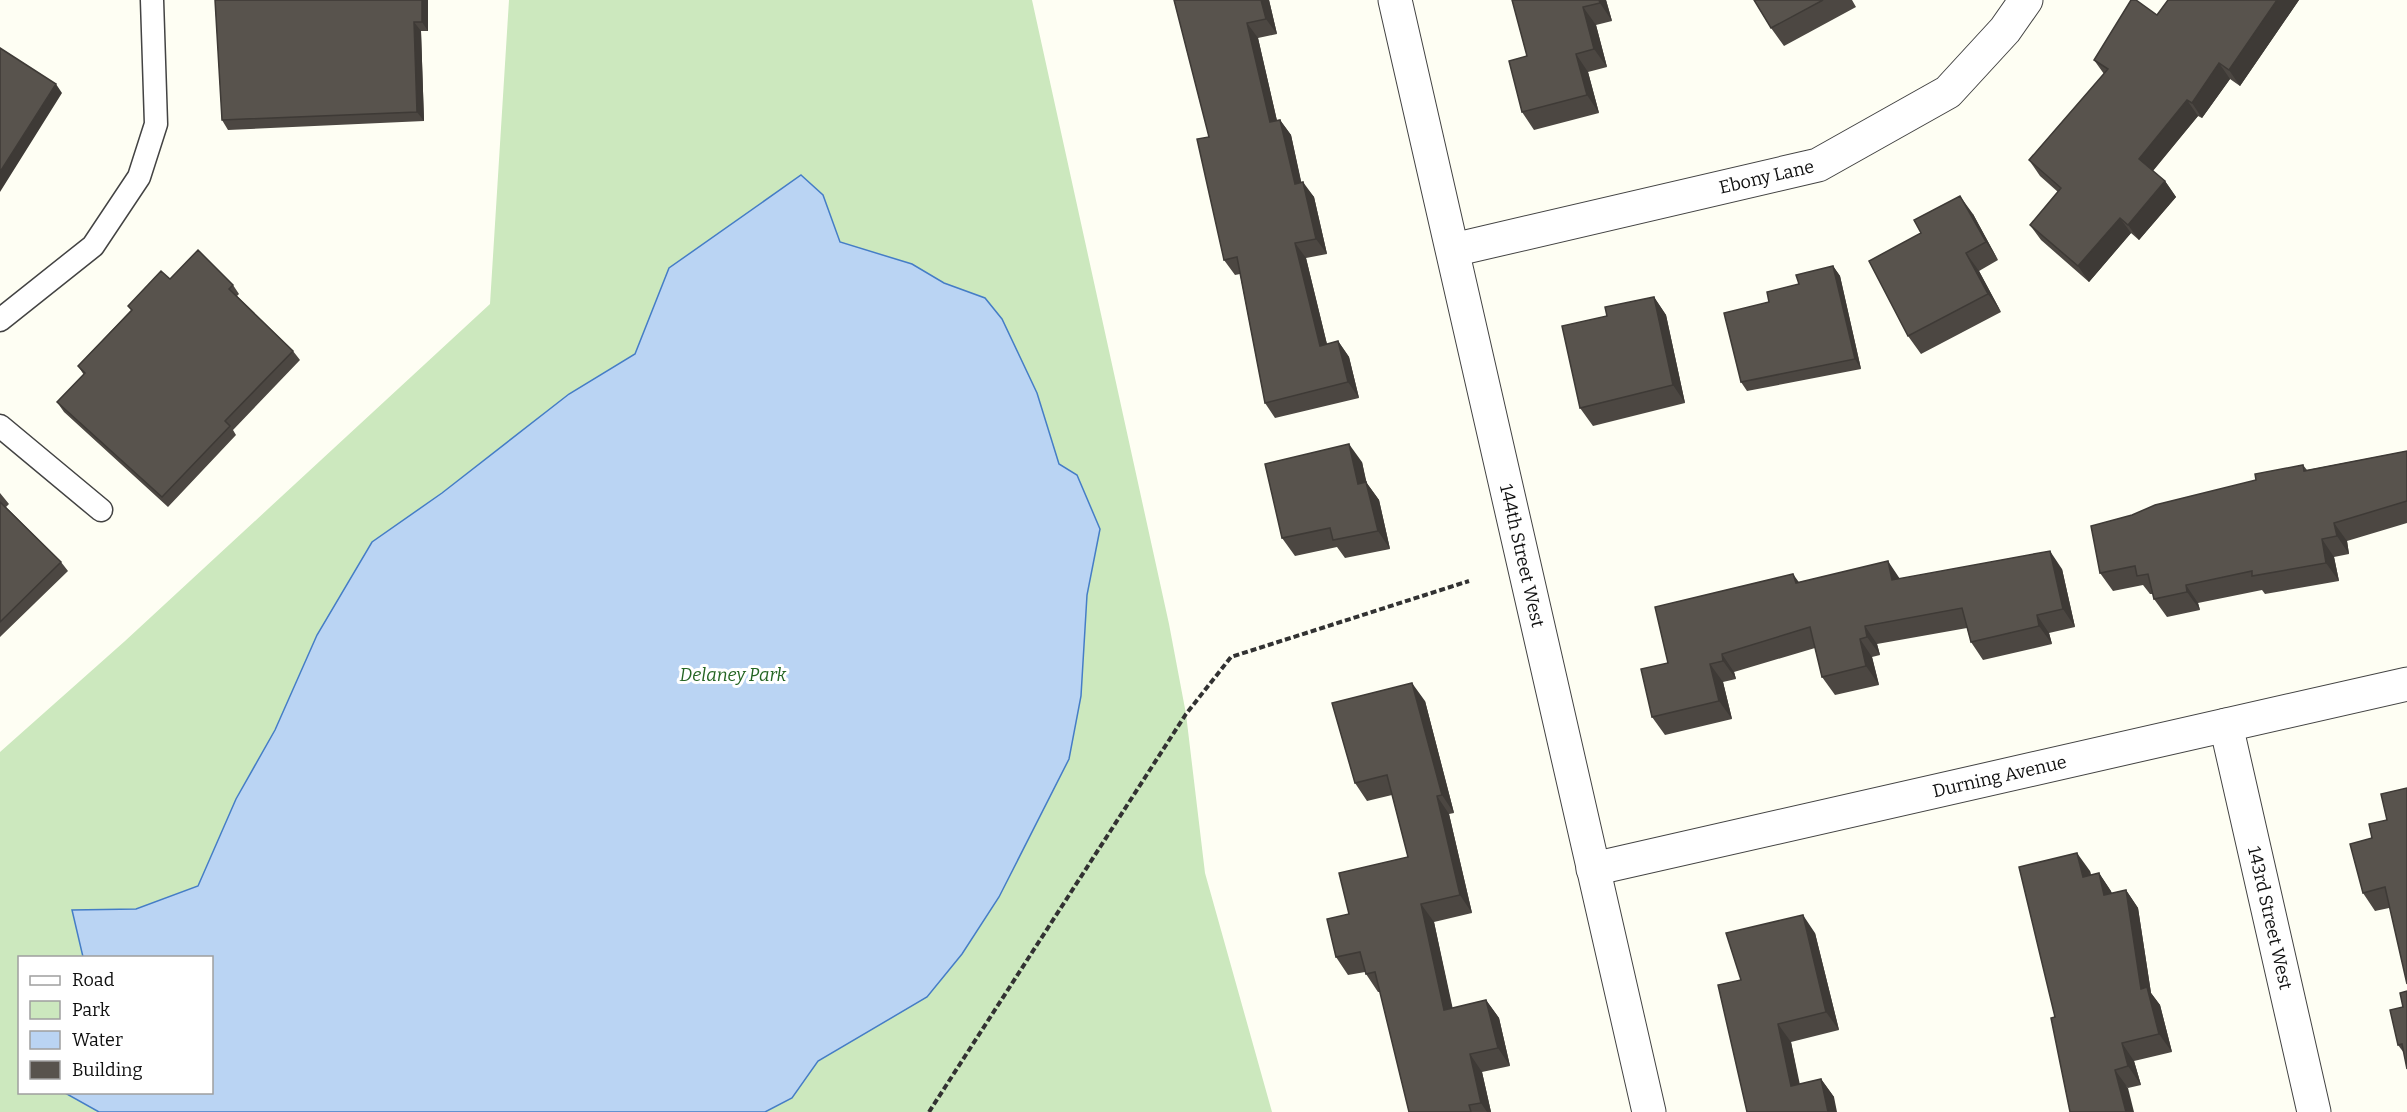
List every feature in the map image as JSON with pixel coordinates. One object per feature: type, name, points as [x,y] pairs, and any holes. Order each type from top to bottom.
[{"type":"street","name":"144th Street West","points":[[1395,0],[1649,1112]]},
{"type":"street","name":"Ebony Lane","points":[[1452,249],[1818,165],[1948,92],[2005,30],[2026,0]]},
{"type":"street","name":"Durning Avenue","points":[[1593,869],[2407,684]]},
{"type":"street","name":"143rd Street West","points":[[2226,725],[2314,1112]]},
{"type":"lane","points":[[0,320],[93,246],[139,177],[156,123],[152,0]]},
{"type":"lane","points":[[0,426],[101,510]]},
{"type":"path","points":[[929,1112],[1186,714],[1231,657],[1469,581]]},
{"type":"green space","name":"Delaney Park","points":[[509,0],[1032,0],[1169,624],[1186,714],[1205,873],[1272,1112],[0,1112],[0,752],[125,641],[490,304]]},
{"type":"water","points":[[801,175],[823,195],[840,242],[912,264],[944,283],[985,298],[1002,319],[1037,393],[1059,464],[1077,475],[1100,529],[1087,595],[1081,696],[1069,759],[999,897],[962,954],[927,997],[818,1061],[792,1098],[765,1112],[99,1112],[67,1094],[213,1094],[213,956],[83,956],[72,910],[136,909],[198,886],[236,799],[275,730],[317,635],[372,542],[442,493],[569,394],[635,354],[669,268]]},
{"type":"building","points":[[215,0],[422,0],[422,22],[414,22],[417,112],[222,120]]},
{"type":"building","points":[[1174,0],[1261,0],[1266,19],[1247,23],[1270,122],[1280,120],[1295,184],[1303,182],[1316,239],[1295,243],[1320,346],[1338,341],[1348,382],[1265,403],[1237,257],[1224,260],[1197,139],[1209,137]]},
{"type":"building","points":[[1512,0],[1599,0],[1600,3],[1583,7],[1594,49],[1576,54],[1587,95],[1522,112],[1509,61],[1527,56]]},
{"type":"building","points":[[1754,0],[1823,0],[1771,28]]},
{"type":"building","points":[[2131,0],[2136,0],[2157,15],[2168,0],[2277,0],[2229,70],[2219,63],[2192,103],[2187,100],[2139,159],[2165,181],[2128,225],[2120,218],[2078,266],[2030,225],[2061,188],[2029,160],[2108,69],[2094,60]]},
{"type":"building","points":[[0,48],[56,84],[0,172]]},
{"type":"building","points":[[1960,196],[1986,242],[1966,253],[1988,294],[1908,336],[1869,261],[1921,233],[1914,220]]},
{"type":"building","points":[[198,250],[233,285],[229,289],[293,351],[225,421],[230,426],[162,497],[57,402],[85,373],[78,366],[132,310],[128,306],[161,271],[170,279]]},
{"type":"building","points":[[1833,266],[1855,359],[1741,382],[1724,313],[1769,302],[1767,292],[1799,284],[1796,275]]},
{"type":"building","points":[[1654,297],[1673,385],[1580,408],[1562,326],[1607,316],[1605,307]]},
{"type":"building","points":[[1349,444],[1358,484],[1366,482],[1378,531],[1333,540],[1330,528],[1282,538],[1265,464]]},
{"type":"building","points":[[2407,451],[2407,501],[2334,523],[2337,536],[2322,539],[2326,563],[2252,576],[2252,571],[2186,585],[2187,592],[2154,599],[2148,574],[2137,576],[2135,566],[2100,573],[2091,526],[2132,515],[2155,505],[2256,480],[2255,474],[2303,465],[2304,471]]},
{"type":"building","points":[[0,502],[61,562],[0,622]]},
{"type":"building","points":[[2050,551],[2063,609],[2037,615],[2039,626],[1971,642],[1962,608],[1865,626],[1867,637],[1860,639],[1866,666],[1822,677],[1810,627],[1722,654],[1723,661],[1710,664],[1719,701],[1652,717],[1641,669],[1668,663],[1655,607],[1793,574],[1796,583],[1888,561],[1892,580]]},
{"type":"building","points":[[1412,683],[1442,795],[1437,796],[1460,895],[1421,904],[1444,1010],[1486,1000],[1498,1048],[1470,1054],[1481,1103],[1469,1105],[1471,1112],[1409,1112],[1375,972],[1366,974],[1360,952],[1336,957],[1327,919],[1349,914],[1339,873],[1408,857],[1387,775],[1355,783],[1332,703]]},
{"type":"building","points":[[2407,788],[2407,984],[2385,887],[2363,893],[2350,844],[2372,838],[2369,824],[2387,820],[2381,794]]},
{"type":"building","points":[[2077,853],[2083,877],[2099,873],[2104,895],[2126,890],[2141,989],[2147,987],[2159,1034],[2122,1043],[2128,1066],[2115,1070],[2126,1112],[2070,1112],[2051,1018],[2055,1017],[2019,867]]},
{"type":"building","points":[[1803,915],[1826,1012],[1778,1024],[1791,1086],[1821,1079],[1828,1112],[1747,1112],[1718,985],[1741,980],[1726,933]]},
{"type":"building","points":[[2407,991],[2407,1069],[2402,1044],[2398,1045],[2390,1010],[2403,1007],[2400,993]]}]
